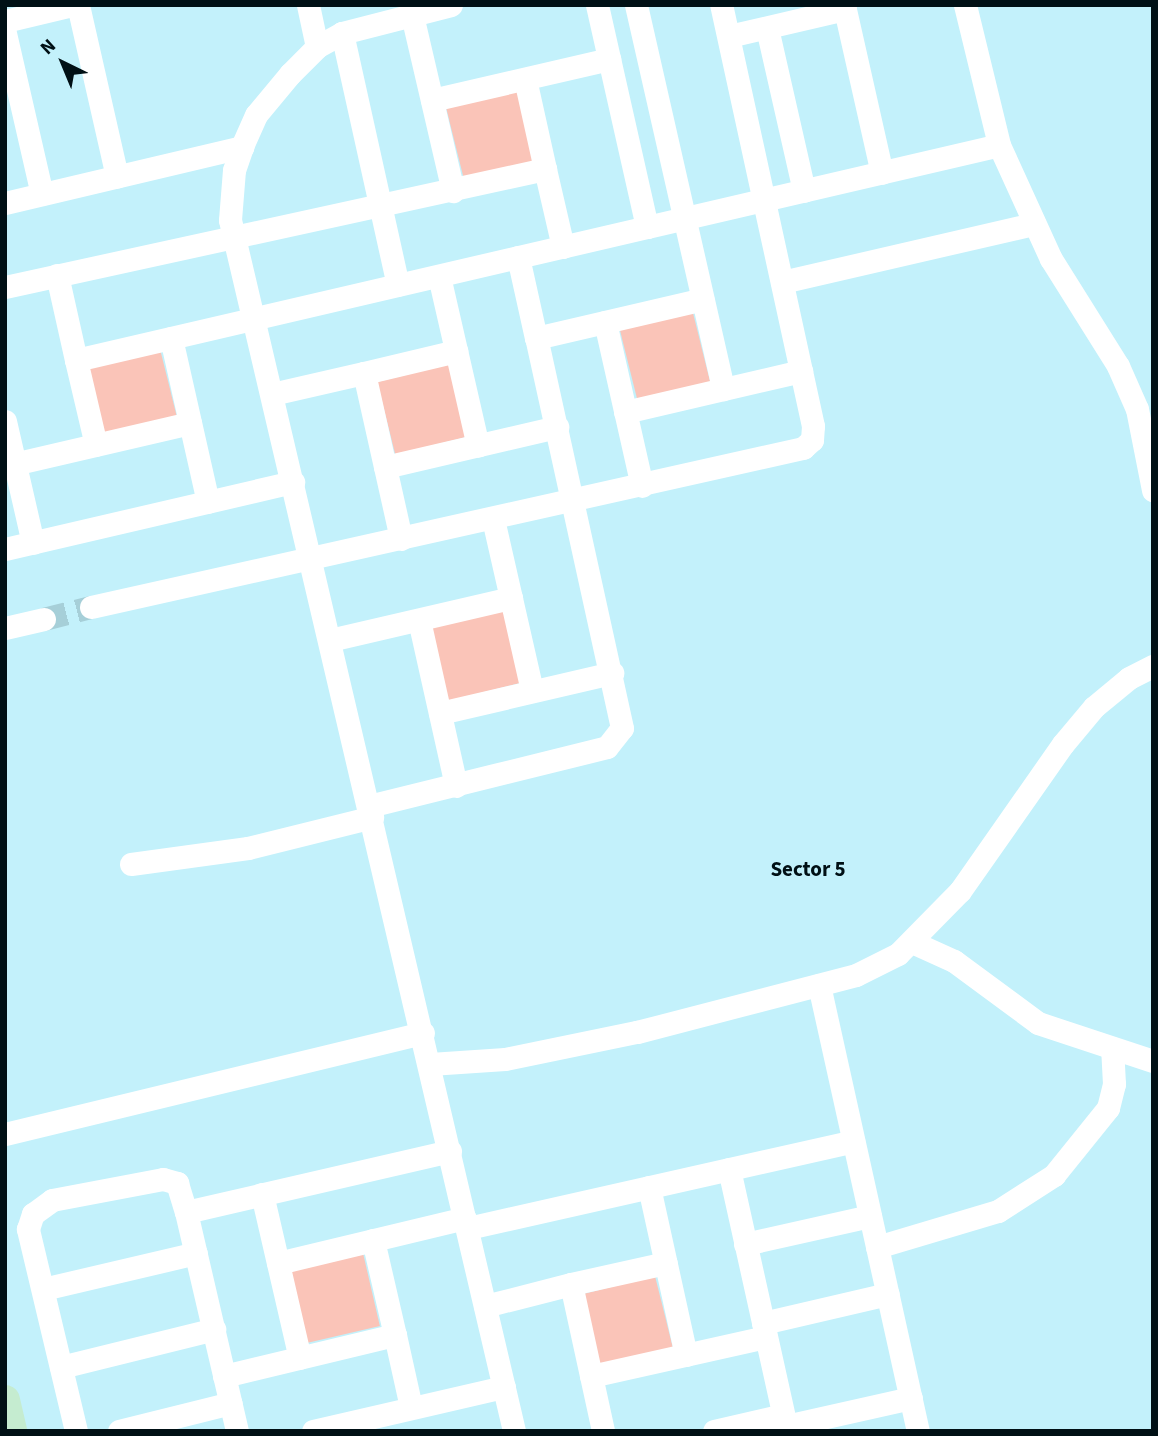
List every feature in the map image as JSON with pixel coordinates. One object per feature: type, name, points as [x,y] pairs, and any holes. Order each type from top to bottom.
[{"type":"main road","points":[[5,1400],[12,1431]]},
{"type":"street","points":[[5,21],[72,5]]},
{"type":"street","points":[[78,5],[117,177]]},
{"type":"street","points":[[308,5],[317,47]]},
{"type":"street","points":[[451,5],[342,33],[317,47],[256,115],[234,170],[230,220],[423,1033],[514,1431]]},
{"type":"street","points":[[597,5],[647,227]]},
{"type":"street","points":[[636,5],[723,389]]},
{"type":"street","points":[[90,607],[642,486],[803,448],[812,440],[813,426],[721,5]]},
{"type":"street","points":[[965,5],[999,145],[1051,260],[1118,366],[1137,409],[1153,490]]},
{"type":"street","points":[[729,36],[845,7],[883,173]]},
{"type":"street","points":[[412,15],[453,191]]},
{"type":"street","points":[[767,28],[804,191]]},
{"type":"street","points":[[5,33],[42,194]]},
{"type":"street","points":[[342,33],[398,285]]},
{"type":"street","points":[[432,100],[609,59]]},
{"type":"street","points":[[525,79],[563,247]]},
{"type":"street","points":[[76,360],[999,145]]},
{"type":"street","points":[[5,203],[242,148]]},
{"type":"street","points":[[5,287],[545,169]]},
{"type":"street","points":[[782,282],[1034,224]]},
{"type":"street","points":[[131,864],[248,848],[456,786],[607,747],[622,729],[612,673],[518,257]]},
{"type":"street","points":[[57,275],[96,445]]},
{"type":"street","points":[[439,276],[478,446]]},
{"type":"street","points":[[536,338],[703,299]]},
{"type":"street","points":[[605,322],[642,486]]},
{"type":"street","points":[[171,338],[208,502]]},
{"type":"street","points":[[272,394],[456,351]]},
{"type":"street","points":[[625,412],[801,371]]},
{"type":"street","points":[[363,373],[401,539]]},
{"type":"street","points":[[5,421],[10,465],[33,543]]},
{"type":"street","points":[[10,465],[190,423]]},
{"type":"street","points":[[385,467],[557,428]]},
{"type":"street","points":[[5,549],[293,482]]},
{"type":"street","points":[[493,519],[532,691]]},
{"type":"street","points":[[330,640],[511,598]]},
{"type":"street","points":[[5,628],[44,619]]},
{"type":"street","points":[[419,620],[456,786]]},
{"type":"street","points":[[430,1064],[505,1059],[856,975],[912,942],[960,891],[1086,716],[1129,678],[1153,666]]},
{"type":"street","points":[[440,713],[612,673]]},
{"type":"street","points":[[912,942],[954,961],[1038,1023],[1153,1061]]},
{"type":"street","points":[[819,985],[918,1431]]},
{"type":"street","points":[[5,1134],[423,1033]]},
{"type":"street","points":[[877,1247],[998,1211],[1054,1175],[1108,1108],[1114,1084],[1112,1048]]},
{"type":"street","points":[[278,1263],[373,1240],[649,1187],[853,1141]]},
{"type":"street","points":[[186,1212],[450,1151]]},
{"type":"street","points":[[729,1169],[785,1424]]},
{"type":"street","points":[[76,1431],[28,1229],[33,1214],[52,1200],[171,1180],[181,1190],[237,1431]]},
{"type":"street","points":[[649,1187],[686,1354]]},
{"type":"street","points":[[262,1194],[300,1358]]},
{"type":"street","points":[[745,1244],[870,1216]]},
{"type":"street","points":[[373,1240],[411,1407]]},
{"type":"street","points":[[43,1289],[196,1253]]},
{"type":"street","points":[[485,1306],[666,1263]]},
{"type":"street","points":[[571,1284],[603,1431]]},
{"type":"street","points":[[591,1376],[686,1354],[888,1294]]},
{"type":"street","points":[[61,1367],[214,1329]]},
{"type":"street","points":[[225,1376],[395,1335]]},
{"type":"street","points":[[317,1430],[504,1387]]},
{"type":"street","points":[[714,1431],[785,1424],[911,1398]]},
{"type":"street","points":[[119,1431],[231,1403]]},
{"type":"shaded area","points":[[519,90],[537,163],[464,181],[446,108]]},
{"type":"shaded area","points":[[692,309],[710,383],[638,401],[619,327]]},
{"type":"shaded area","points":[[159,345],[177,418],[104,436],[86,363]]},
{"type":"shaded area","points":[[449,364],[467,437],[395,455],[377,382]]},
{"type":"shaded area","points":[[503,610],[521,683],[448,701],[430,628]]},
{"type":"shaded area","points":[[363,1253],[380,1326],[307,1343],[290,1270]]},
{"type":"shaded area","points":[[655,1276],[673,1349],[600,1367],[582,1294]]},
{"type":"tunnel","points":[[44,619],[91,607]]},
{"type":"district","name":"Sector 5","points":[[808,869]]}]
